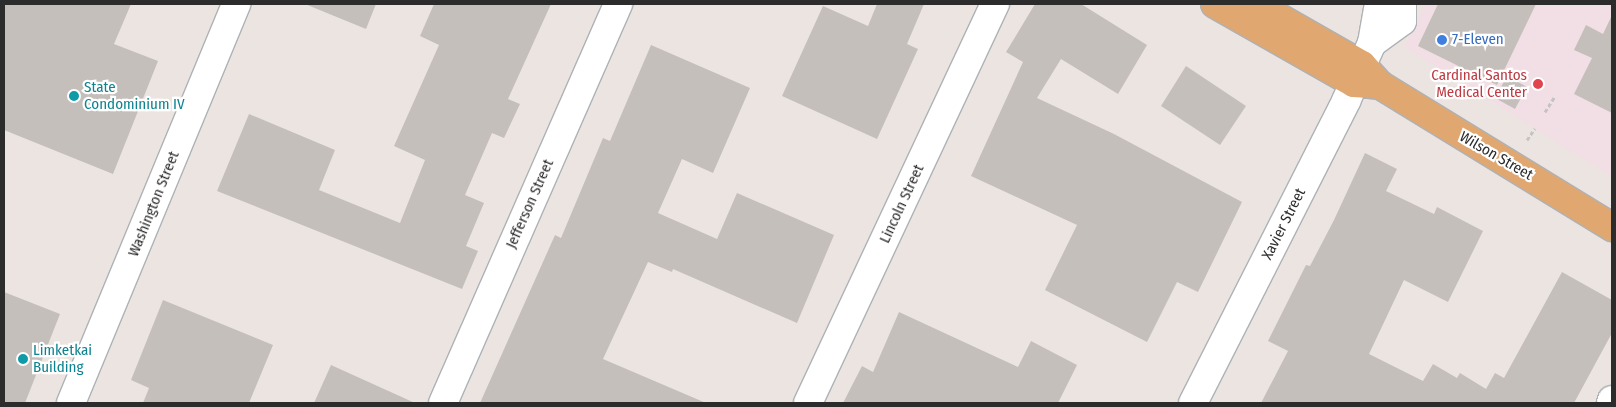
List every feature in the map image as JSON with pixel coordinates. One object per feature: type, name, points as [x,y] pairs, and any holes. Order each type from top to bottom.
[{"type":"main road","name":"Wilson Street","points":[[1215,4],[1367,69]]},
{"type":"main road","name":"Wilson Street","points":[[1255,4],[1367,69],[1612,227]]},
{"type":"street","name":"Washington Street","points":[[71,403],[236,4]]},
{"type":"street","name":"Jefferson Street","points":[[443,403],[618,4]]},
{"type":"street","name":"Lincoln Street","points":[[808,403],[995,4]]},
{"type":"street","name":"Xavier Street","points":[[1367,69],[1379,4]]},
{"type":"street","name":"Xavier Street","points":[[1193,403],[1367,69],[1402,22],[1402,4]]},
{"type":"path","points":[[1545,112],[1555,96]]},
{"type":"path","points":[[1527,140],[1535,128]]},
{"type":"shaded area","name":"Cardinal Santos Medical Center","points":[[1425,4],[1612,4],[1612,177],[1404,47]]},
{"type":"building","name":"State Condominium IV","points":[[4,4],[131,4],[114,44],[158,61],[113,174],[4,130]]},
{"type":"building","points":[[305,4],[376,4],[366,29]]},
{"type":"building","points":[[434,4],[551,4],[508,99],[520,104],[504,138],[492,133],[465,195],[484,203],[466,246],[478,251],[462,289],[217,191],[249,114],[335,150],[319,190],[400,223],[425,160],[394,146],[439,45],[420,36]]},
{"type":"building","points":[[877,4],[924,4],[907,44],[918,49],[877,139],[782,96],[823,6],[868,26]]},
{"type":"building","points":[[1035,4],[1081,4],[1147,45],[1118,94],[1061,59],[1037,98],[1114,134],[1242,202],[1198,292],[1177,282],[1147,342],[1045,290],[1077,225],[971,176],[1023,62],[1006,52]]},
{"type":"building","points":[[1438,4],[1536,4],[1497,85],[1418,46]]},
{"type":"building","points":[[1612,15],[1612,113],[1574,94],[1592,58],[1574,50],[1586,25],[1603,34]]},
{"type":"building","points":[[651,45],[750,88],[713,173],[682,159],[658,213],[717,239],[737,193],[834,235],[797,323],[673,269],[672,272],[648,262],[603,359],[706,403],[480,403],[555,235],[561,238],[603,138],[610,141]]},
{"type":"building","points":[[1186,66],[1246,106],[1220,145],[1161,106]]},
{"type":"building","points":[[1507,76],[1527,87],[1515,109],[1495,98]]},
{"type":"building","points":[[1365,153],[1397,169],[1386,191],[1434,214],[1437,207],[1483,231],[1448,302],[1404,280],[1369,354],[1423,381],[1433,364],[1457,378],[1460,373],[1486,389],[1495,373],[1504,378],[1562,272],[1612,300],[1612,333],[1574,403],[1261,403],[1288,351],[1268,341],[1306,265],[1310,266],[1334,220]]},
{"type":"building","name":"Limketkai Building","points":[[4,292],[60,314],[25,403],[4,403]]},
{"type":"building","points":[[163,300],[273,345],[249,403],[143,403],[149,388],[131,380]]},
{"type":"building","points":[[899,312],[1018,367],[1031,341],[1077,365],[1058,403],[843,403],[862,366],[873,372]]},
{"type":"building","points":[[331,365],[415,403],[314,403]]},
{"type":"place","name":"7-Eleven","points":[[1442,40]]},
{"type":"place","name":"Cardinal Santos Medical Center","points":[[1538,84]]},
{"type":"place","name":"State Condominium IV","points":[[74,96]]},
{"type":"place","name":"Limketkai Building","points":[[23,359]]}]
